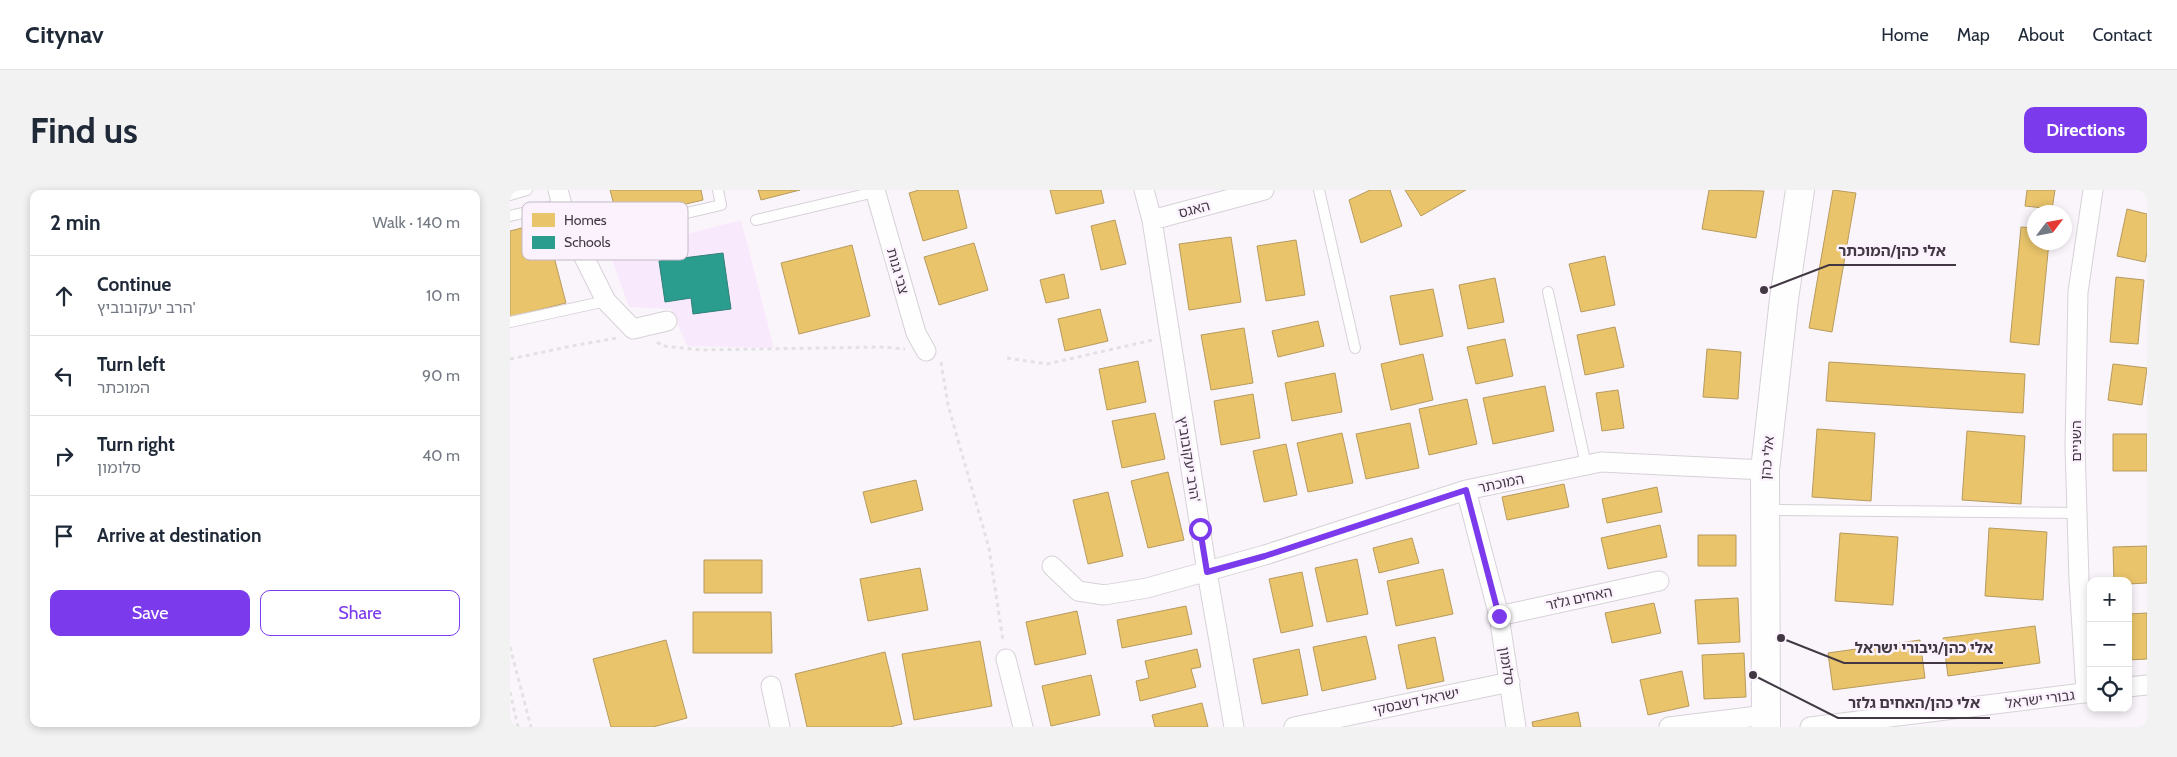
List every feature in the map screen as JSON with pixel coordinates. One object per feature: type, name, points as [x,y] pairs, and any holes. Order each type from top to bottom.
[{"type":"street","name":"הרב יעקובוביץ'","points":[[1144,190],[1152,220],[1207,572],[1234,727]]},
{"type":"street","name":"האגס","points":[[1152,220],[1264,190]]},
{"type":"street","name":"אלי כהן","points":[[1766,721],[1765,470],[1784,299],[1800,190]]},
{"type":"street","name":"השניים","points":[[2087,667],[2077,513],[2075,446],[2078,292],[2093,190]]},
{"type":"street","name":"צבי גנות","points":[[875,191],[916,334],[933,356]]},
{"type":"street","points":[[586,260],[606,301],[633,329],[667,321]]},
{"type":"street","name":"המוכתר","points":[[1052,566],[1078,591],[1104,595],[1147,588],[1265,556],[1466,490],[1601,462],[1765,470]]},
{"type":"street","name":"סלומון","points":[[1466,490],[1499,616],[1516,727]]},
{"type":"street","name":"האחים גלזר","points":[[1499,616],[1659,581]]},
{"type":"street","points":[[1006,659],[1023,727]]},
{"type":"street","name":"ישראל דשבסקי","points":[[1294,727],[1510,682]]},
{"type":"street","points":[[2132,687],[2147,685]]},
{"type":"street","points":[[771,686],[780,727]]},
{"type":"street","name":"גבורי ישראל","points":[[1810,727],[2087,693]]},
{"type":"street","points":[[1670,727],[1766,721]]},
{"type":"lane","points":[[510,195],[527,190]]},
{"type":"lane","points":[[688,213],[721,205],[718,190]]},
{"type":"lane","points":[[1319,190],[1355,348]]},
{"type":"lane","points":[[756,220],[875,191]]},
{"type":"lane","points":[[547,202],[560,197]]},
{"type":"lane","points":[[510,216],[522,211]]},
{"type":"lane","points":[[1548,292],[1586,465]]},
{"type":"lane","points":[[510,322],[606,301]]},
{"type":"lane","points":[[1765,510],[2077,513]]},
{"type":"path","points":[[510,359],[577,344],[617,339],[633,329],[664,346],[701,350],[882,347],[933,356],[988,548],[1006,659]]},
{"type":"path","points":[[1007,358],[1047,364],[1171,336]]},
{"type":"path","points":[[510,647],[531,727]]},
{"type":"path","points":[[510,692],[518,727]]},
{"type":"shaded area","points":[[741,220],[774,348],[687,346],[671,309],[629,307],[612,260],[688,260],[688,234]]},
{"type":"building: Homes","points":[[610,190],[701,190],[703,200],[688,204],[688,202],[613,202]]},
{"type":"building: Homes","points":[[758,190],[800,190],[761,200]]},
{"type":"building: Homes","points":[[919,190],[958,190],[967,228],[923,241],[909,193]]},
{"type":"building: Homes","points":[[1050,190],[1101,190],[1104,203],[1056,214]]},
{"type":"building: Homes","points":[[1370,190],[1390,190],[1402,226],[1361,243],[1349,200]]},
{"type":"building: Homes","points":[[1405,190],[1466,190],[1421,216]]},
{"type":"building: Homes","points":[[1709,190],[1764,191],[1756,238],[1702,229]]},
{"type":"building: Homes","points":[[1833,190],[1856,193],[1832,332],[1809,328]]},
{"type":"building: Homes","points":[[2027,190],[2055,190],[2053,205],[2025,206]]},
{"type":"building: Homes","points":[[2127,209],[2147,214],[2147,253],[2145,262],[2117,256]]},
{"type":"building: Homes","points":[[1115,220],[1126,264],[1101,270],[1091,226]]},
{"type":"building: Homes","points":[[2021,227],[2027,227],[2027,250],[2048,250],[2039,345],[2010,342]]},
{"type":"building: Homes","points":[[522,228],[522,260],[555,260],[566,303],[510,317],[510,231]]},
{"type":"building: Homes","points":[[1231,237],[1241,302],[1189,310],[1179,244]]},
{"type":"building: Homes","points":[[1296,240],[1305,295],[1266,301],[1257,246]]},
{"type":"building: Homes","points":[[974,243],[988,290],[939,305],[924,257]]},
{"type":"building: Homes","points":[[852,245],[870,316],[799,334],[781,263]]},
{"type":"building: Homes","points":[[1605,256],[1615,305],[1581,312],[1569,264]]},
{"type":"building: Homes","points":[[1064,274],[1069,298],[1046,303],[1040,280]]},
{"type":"building: Homes","points":[[2116,277],[2144,280],[2138,344],[2110,342]]},
{"type":"building: Homes","points":[[1495,278],[1504,322],[1468,329],[1459,285]]},
{"type":"building: Homes","points":[[1433,289],[1443,336],[1400,345],[1390,296]]},
{"type":"building: Homes","points":[[1100,309],[1108,341],[1065,351],[1058,319]]},
{"type":"building: Homes","points":[[1318,321],[1324,346],[1278,357],[1272,331]]},
{"type":"building: Homes","points":[[1615,327],[1624,367],[1585,375],[1577,335]]},
{"type":"building: Homes","points":[[1244,328],[1253,383],[1211,390],[1201,335]]},
{"type":"building: Homes","points":[[1505,339],[1513,376],[1476,384],[1467,347]]},
{"type":"building: Homes","points":[[1707,349],[1741,352],[1738,399],[1703,397]]},
{"type":"building: Homes","points":[[1423,354],[1433,400],[1391,410],[1381,364]]},
{"type":"building: Homes","points":[[1138,361],[1146,402],[1107,410],[1099,369]]},
{"type":"building: Homes","points":[[1829,362],[2025,374],[2023,413],[1826,401]]},
{"type":"building: Homes","points":[[2113,364],[2147,368],[2142,405],[2108,400]]},
{"type":"building: Homes","points":[[1335,373],[1342,412],[1292,421],[1285,383]]},
{"type":"building: Homes","points":[[1545,386],[1554,431],[1493,444],[1483,398]]},
{"type":"building: Homes","points":[[1618,390],[1624,428],[1602,431],[1596,393]]},
{"type":"building: Homes","points":[[1253,394],[1260,438],[1221,445],[1214,401]]},
{"type":"building: Homes","points":[[1467,399],[1477,444],[1429,455],[1419,409]]},
{"type":"building: Homes","points":[[1155,413],[1165,459],[1122,468],[1112,421]]},
{"type":"building: Homes","points":[[1410,423],[1419,468],[1366,479],[1356,434]]},
{"type":"building: Homes","points":[[1817,429],[1875,433],[1871,501],[1812,497]]},
{"type":"building: Homes","points":[[1967,431],[2025,436],[2021,504],[1962,500]]},
{"type":"building: Homes","points":[[1342,433],[1353,483],[1308,492],[1297,443]]},
{"type":"building: Homes","points":[[2113,434],[2147,434],[2147,471],[2113,471]]},
{"type":"building: Homes","points":[[1286,444],[1297,495],[1264,502],[1253,451]]},
{"type":"building: Homes","points":[[1168,472],[1184,540],[1148,548],[1131,481]]},
{"type":"building: Homes","points":[[916,480],[923,510],[871,523],[863,492]]},
{"type":"building: Homes","points":[[1564,484],[1569,507],[1507,520],[1502,497]]},
{"type":"building: Homes","points":[[1657,487],[1662,512],[1607,523],[1602,499]]},
{"type":"building: Homes","points":[[1108,492],[1123,556],[1088,564],[1073,500]]},
{"type":"building: Homes","points":[[1660,525],[1667,557],[1608,569],[1601,538]]},
{"type":"building: Homes","points":[[1989,528],[2047,532],[2043,600],[1985,596]]},
{"type":"building: Homes","points":[[1840,533],[1898,537],[1893,605],[1835,601]]},
{"type":"building: Homes","points":[[1698,535],[1736,535],[1736,566],[1698,566]]},
{"type":"building: Homes","points":[[1412,538],[1419,563],[1379,573],[1373,548]]},
{"type":"building: Homes","points":[[2147,546],[2147,583],[2132,584],[2132,577],[2114,577],[2113,547]]},
{"type":"building: Homes","points":[[1357,559],[1368,614],[1327,622],[1315,568]]},
{"type":"building: Homes","points":[[704,560],[762,560],[762,593],[704,593]]},
{"type":"building: Homes","points":[[920,568],[928,610],[868,621],[860,579]]},
{"type":"building: Homes","points":[[1443,569],[1453,614],[1396,626],[1387,581]]},
{"type":"building: Homes","points":[[1302,572],[1313,626],[1281,633],[1269,579]]},
{"type":"building: Homes","points":[[1738,598],[1740,642],[1698,644],[1695,600]]},
{"type":"building: Homes","points":[[1654,603],[1661,633],[1612,643],[1605,613]]},
{"type":"building: Homes","points":[[1186,606],[1192,634],[1122,648],[1117,620]]},
{"type":"building: Homes","points":[[1077,611],[1086,654],[1035,665],[1026,622]]},
{"type":"building: Homes","points":[[693,612],[771,612],[772,653],[693,653]]},
{"type":"building: Homes","points":[[2147,613],[2147,659],[2132,660],[2132,614]]},
{"type":"building: Homes","points":[[2035,626],[2040,663],[1948,676],[1943,638]]},
{"type":"building: Homes","points":[[1366,636],[1376,679],[1322,691],[1313,647]]},
{"type":"building: Homes","points":[[1435,637],[1444,681],[1407,689],[1398,645]]},
{"type":"building: Homes","points":[[666,640],[687,718],[653,727],[611,727],[593,659]]},
{"type":"building: Homes","points":[[1920,640],[1925,678],[1833,690],[1828,653]]},
{"type":"building: Homes","points":[[980,641],[992,706],[914,720],[902,654]]},
{"type":"building: Homes","points":[[1197,649],[1201,667],[1191,669],[1196,687],[1140,701],[1136,681],[1149,678],[1145,661]]},
{"type":"building: Homes","points":[[1299,649],[1308,695],[1262,704],[1253,659]]},
{"type":"building: Homes","points":[[885,652],[902,724],[890,727],[807,727],[795,674]]},
{"type":"building: Homes","points":[[1744,653],[1746,697],[1704,699],[1702,655]]},
{"type":"building: Homes","points":[[1682,671],[1689,706],[1648,715],[1640,680]]},
{"type":"building: Homes","points":[[1091,675],[1100,715],[1051,726],[1042,686]]},
{"type":"building: Homes","points":[[1202,703],[1208,727],[1155,727],[1152,715]]},
{"type":"building: Homes","points":[[1578,712],[1581,727],[1533,727],[1532,722]]},
{"type":"building: Schools","points":[[723,253],[731,309],[693,314],[691,298],[665,302],[659,261],[688,260],[688,257]]},
{"type":"place","name":"אלי כהן/המוכתר","points":[[1764,290]]},
{"type":"place","name":"אלי כהן/גיבורי ישראל","points":[[1781,638]]},
{"type":"place","name":"אלי כהן/האחים גלזר","points":[[1753,675]]},
{"type":"route","points":[[1200,529],[1207,572],[1265,556],[1466,490],[1499,616]]}]
